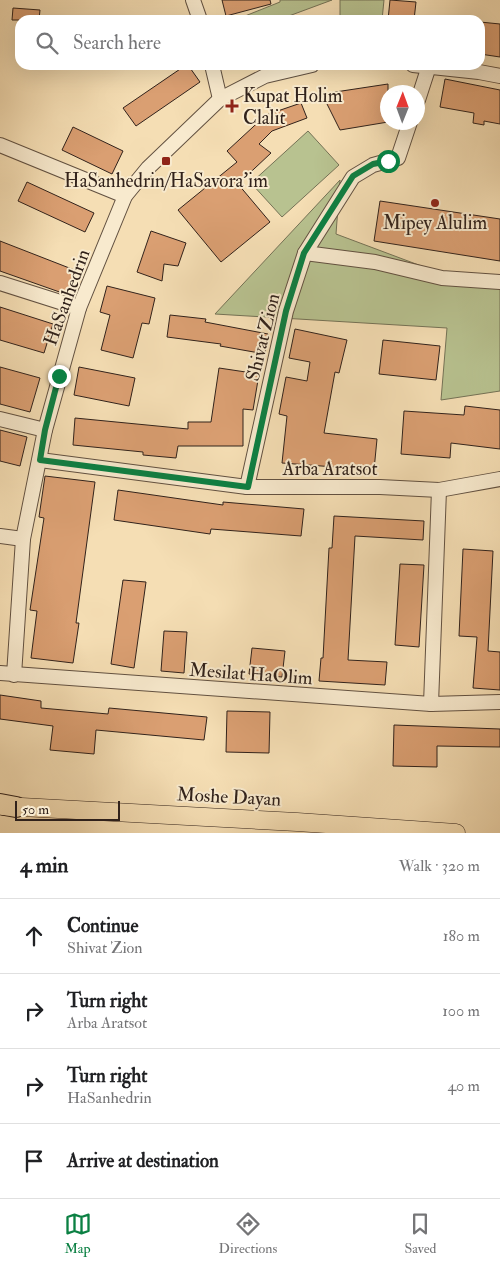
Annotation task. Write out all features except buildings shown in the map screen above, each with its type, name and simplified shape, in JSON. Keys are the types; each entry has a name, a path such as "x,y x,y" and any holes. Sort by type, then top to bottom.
{"main road":[{"name":"Moshe Dayan","path":"5,805 281,829 456,833"}],"street":[{"path":"193,0 198,15"},
{"path":"213,70 220,98"},
{"name":"HaSanhedrin","path":"7,674 23,538 45,430 79,308 125,196 148,168 220,98 265,76 291,70"},
{"path":"423,85 428,70"},
{"path":"457,70 500,76"},
{"name":"Shivat Zion","path":"248,487 286,311 304,253 353,176 373,164 398,158 407,130"},
{"path":"0,145 125,196"},
{"path":"304,253 375,262 442,278 500,282"},
{"path":"0,283 79,308"},
{"path":"0,419 45,430"},
{"name":"Arba Aratsot","path":"40,460 248,487 380,487 439,490 500,479"},
{"path":"431,704 439,490"},
{"path":"0,536 23,538"},
{"name":"Mesilat HaOlim","path":"7,674 431,704 500,702"}],"green space":[{"path":"280,0 332,0 292,15 248,15 280,2"},
{"path":"340,0 384,0 382,15 340,15"},
{"path":"308,131 339,165 282,217 251,183"},
{"path":"340,180 336,234 440,273 500,281 500,391 441,400 447,328 215,314"}],"place":[{"name":"Kupat Holim Clalit","path":"232,106"},
{"name":"HaSanhedrin/HaSavora'im","path":"166,161"},
{"name":"Mipey Alulim","path":"435,203"}],"route":[{"path":"59,376 45,430 40,460 248,487 286,311 304,253 353,176 373,164 388,161"}]}
